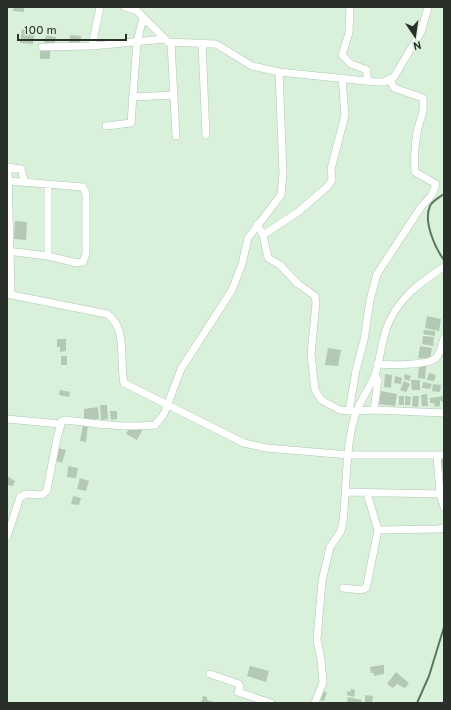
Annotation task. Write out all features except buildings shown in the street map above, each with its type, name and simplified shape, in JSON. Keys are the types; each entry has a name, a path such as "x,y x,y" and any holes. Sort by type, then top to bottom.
{"street":[{"path":"92,46 100,7"},
{"path":"125,7 136,10 168,41 174,95 176,136"},
{"path":"350,7 349,33 342,55 351,64 367,70 367,80"},
{"path":"42,47 92,46 168,41 216,44 252,66 279,72 376,82 390,80 396,73 421,32 428,7"},
{"path":"106,126 131,123 137,42 143,18"},
{"path":"202,43 206,135"},
{"path":"7,537 20,497 26,494 42,495 47,490 60,424 62,421 66,420 104,425 155,425 162,417 181,369 232,290 242,264 248,238 257,224 278,202 282,190 279,72"},
{"path":"263,235 298,212 328,186 332,180 331,169 345,115 341,82 342,78"},
{"path":"315,703 323,682 321,659 317,640 322,581 330,547 341,531 346,492 356,370 364,340 368,306 377,274 421,207 432,195 436,184 415,172 414,155 418,129 424,113 422,98 394,88 390,80"},
{"path":"132,98 174,95"},
{"path":"25,183 21,169 7,167 9,294 101,312 114,318 120,329 124,383 244,443 266,448 349,455 441,455 440,494 444,507"},
{"path":"8,181 48,185 81,186 85,189 86,258 80,263 48,256 8,251"},
{"path":"48,185 48,256"},
{"path":"257,224 263,235 268,258 315,296 316,303 311,354 314,390 325,403 340,410 444,413"},
{"path":"353,411 375,375 386,329 406,296 444,267"},
{"path":"377,364 420,363 433,360 439,354 444,338"},
{"path":"374,410 378,380 375,375"},
{"path":"7,419 60,424"},
{"path":"346,492 440,494"},
{"path":"343,588 361,590 366,588 378,530 367,493"},
{"path":"378,530 444,528"},
{"path":"210,674 239,684 240,687 238,692 271,703"}],"waterway":[{"path":"444,194 431,204 428,212 431,234 437,249 444,260"},
{"path":"417,703 429,676 444,627"}]}
